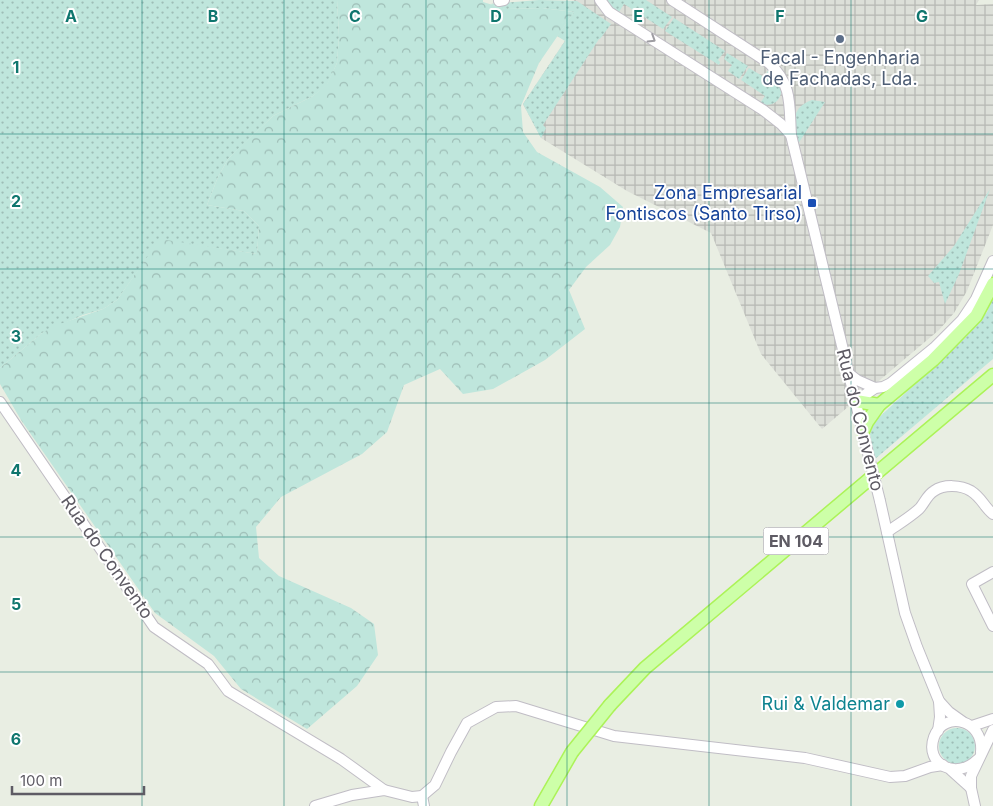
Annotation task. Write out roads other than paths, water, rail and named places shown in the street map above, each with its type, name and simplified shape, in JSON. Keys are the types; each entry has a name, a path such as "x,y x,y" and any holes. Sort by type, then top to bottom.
{"main road":[{"path":"863,431 879,405 933,360 976,316 993,284"},
{"name":"EN 104","path":"541,806 572,752 610,705 645,668 990,377"},
{"path":"856,401 879,405"}],"street":[{"path":"499,1 504,0"},
{"path":"600,0 609,12 763,110 781,124 791,135"},
{"name":"Rua do Convento","path":"672,0 769,64 786,83 791,135 906,613 917,647 939,701 940,717 938,731"},
{"path":"856,401 875,388 891,383 934,348 962,320 976,299 993,261"},
{"path":"848,373 857,380 875,388"},
{"name":"Rua do Convento","path":"0,402 154,626 208,664 228,691 341,759 384,790"},
{"path":"887,532 919,509 932,491 943,487 953,486 969,490 981,498 988,510 993,514"},
{"path":"993,572 972,584 993,626"},
{"name":"Rua do Convento","path":"939,701 949,712 968,724"},
{"path":"315,806 352,795 384,790 423,801 435,785 468,723 496,707 516,706 614,736 805,758 890,777 904,776 930,767 966,769 979,756 980,738 968,724"},
{"path":"970,788 935,755 933,749 934,736 949,722 968,724 993,719"},
{"path":"976,806 970,788 971,776 993,730"},
{"path":"918,771 933,749"}],"place":[{"name":"Facal - Engenharia de Fachadas, Lda.","path":"840,39"},
{"name":"Zona Empresarial Fontiscos (Santo Tirso)","path":"812,203"},
{"name":"Rui & Valdemar","path":"900,704"}]}
